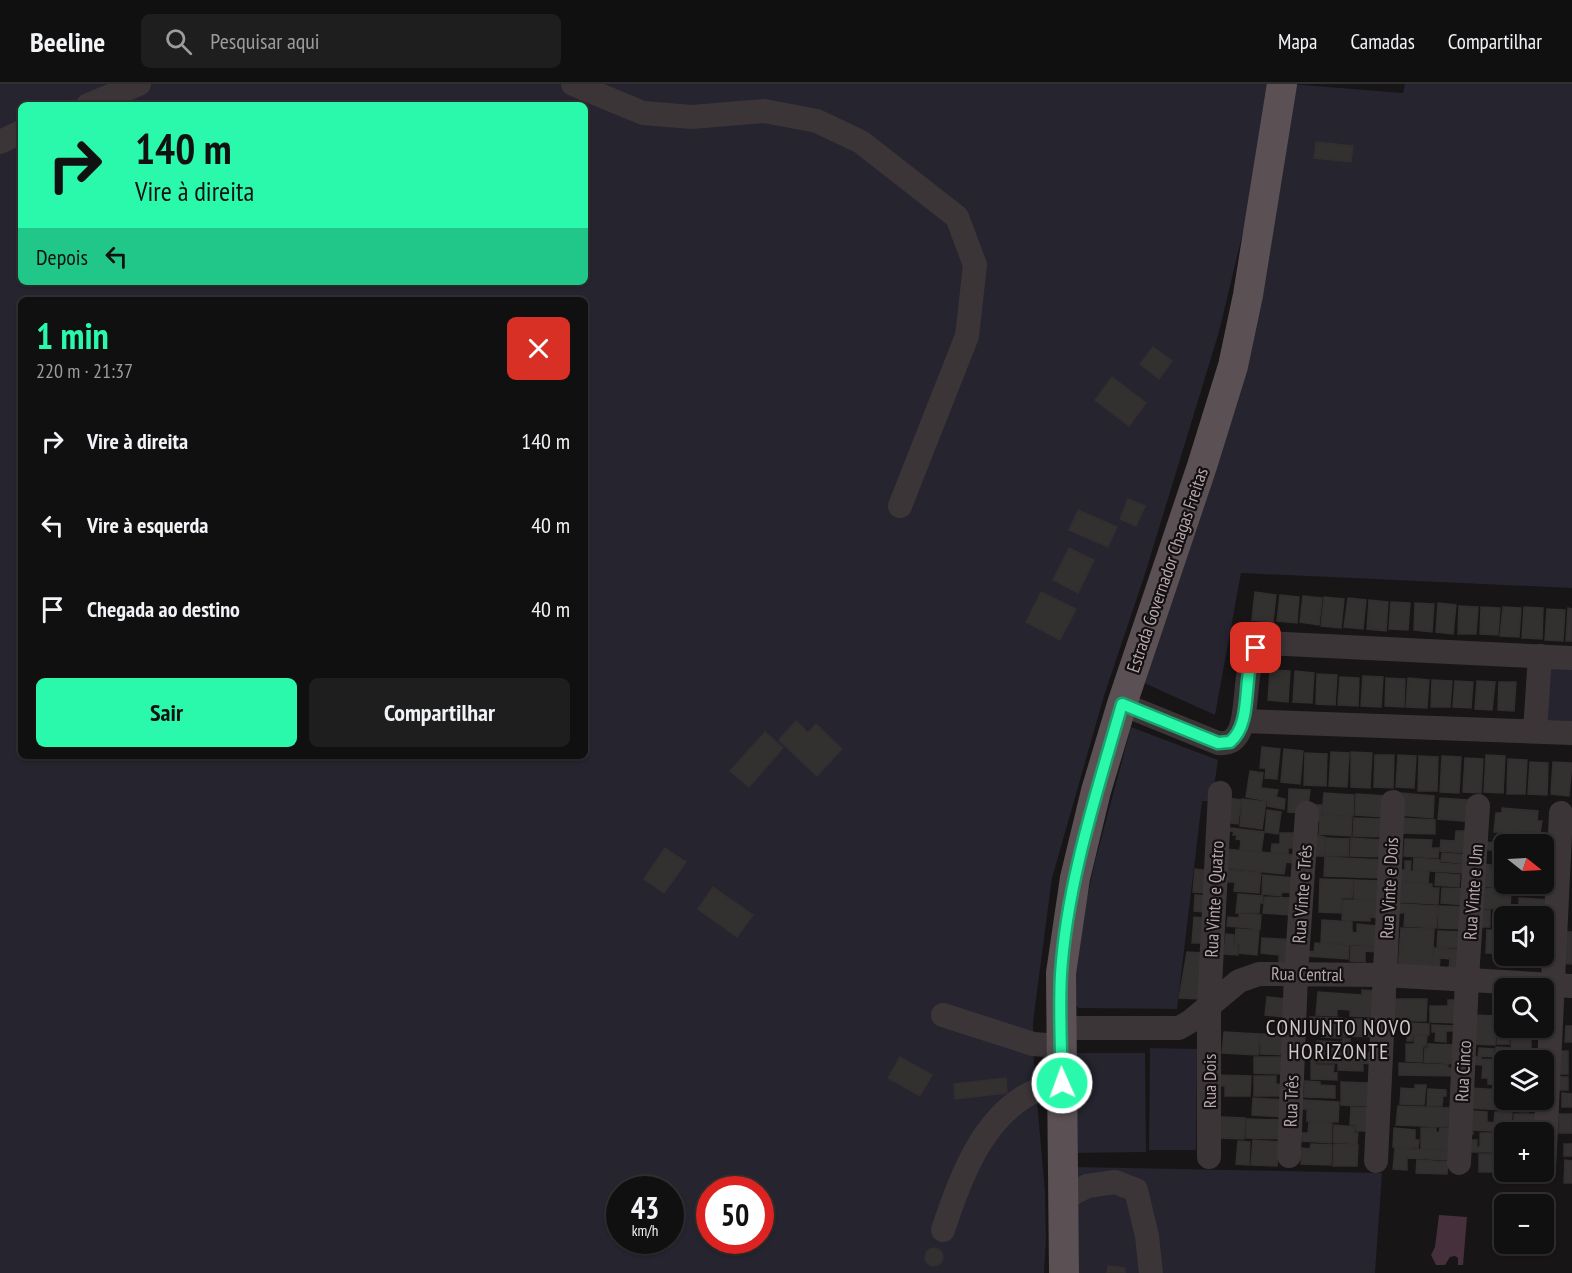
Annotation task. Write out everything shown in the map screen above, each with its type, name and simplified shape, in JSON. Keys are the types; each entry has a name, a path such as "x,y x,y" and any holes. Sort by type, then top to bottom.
{"main road":[{"name":"Estrada Governador Chagas Freitas","path":"1064,1273 1061,973 1075,878 1096,791 1122,704 1202,466 1236,354 1248,295 1282,84"}],"street":[{"path":"95,102 139,84"},
{"path":"573,84 643,112 692,117 764,111 817,121 861,142 957,217 975,266 967,336 900,506"},
{"path":"0,142 18,133"},
{"path":"1122,704 1218,743 1226,743 1233,740 1243,721 1249,665 1256,648 1263,643 1572,658"},
{"path":"1535,731 1540,656"},
{"path":"1243,721 1572,733"},
{"name":"Rua Vinte e Quatro","path":"1209,1005 1220,792"},
{"name":"Rua Vinte e Dois","path":"1376,1161 1393,802"},
{"name":"Rua Vinte e Um","path":"1467,979 1478,806"},
{"name":"Rua Vinte e Três","path":"1296,974 1307,813"},
{"path":"1549,1122 1562,985 1561,813"},
{"name":"Rua Três","path":"1289,1156 1296,974"},
{"name":"Rua Central","path":"944,1015 1033,1044 1061,1037 1173,1029 1185,1025 1239,981 1251,975 1384,975 1562,985"},
{"name":"Rua Cinco","path":"1459,1163 1467,979"},
{"name":"Rua Dois","path":"1209,1005 1209,1157"},
{"path":"943,1230 967,1168 990,1129 1003,1114 1028,1095 1062,1083"},
{"path":"1064,1198 1087,1186 1114,1182 1136,1190 1147,1236 1151,1273"}],"shaded area":[{"path":"0,84 1270,84 1247,215 1219,332 1145,574 1104,696 1052,878 1033,1022 1034,1067 1045,1191 1044,1273 0,1273"},
{"path":"1291,84 1403,93 1405,84 1572,84 1572,588 1241,573 1215,715 1142,682"},
{"path":"1548,668 1572,669 1572,726 1546,725"},
{"path":"1131,727 1218,760 1212,801 1202,801 1177,1009 1079,1008 1075,1005 1071,975 1094,865"},
{"path":"1150,1048 1197,1049 1196,1150 1149,1150"},
{"path":"1073,1053 1145,1053 1146,1152 1074,1153"},
{"path":"1077,1167 1382,1173 1375,1273 1079,1273"},
{"path":"1439,1215 1467,1217 1463,1265 1458,1265 1458,1258 1455,1256 1450,1257 1445,1265 1436,1265 1431,1255 1435,1247"}],"building":[{"path":"1316,142 1353,146 1351,162 1314,158"},
{"path":"1153,347 1172,361 1159,379 1140,364"},
{"path":"1112,377 1146,403 1129,426 1095,400"},
{"path":"1128,499 1145,506 1136,526 1120,519"},
{"path":"1078,510 1117,527 1108,547 1069,530"},
{"path":"1069,548 1094,560 1078,593 1053,580"},
{"path":"1041,592 1076,609 1060,640 1026,622"},
{"path":"1255,592 1276,595 1273,622 1252,620"},
{"path":"1280,595 1299,597 1297,623 1277,621"},
{"path":"1303,596 1322,598 1319,625 1300,622"},
{"path":"1324,597 1344,599 1341,628 1321,626"},
{"path":"1348,598 1366,600 1363,629 1344,627"},
{"path":"1369,600 1388,602 1386,631 1367,629"},
{"path":"1391,602 1410,603 1408,630 1389,629"},
{"path":"1415,603 1434,604 1432,632 1414,630"},
{"path":"1438,603 1456,605 1453,634 1436,632"},
{"path":"1459,606 1478,607 1476,634 1458,634"},
{"path":"1481,607 1500,608 1498,635 1480,634"},
{"path":"1503,607 1521,608 1519,637 1500,636"},
{"path":"1524,607 1543,608 1542,639 1522,638"},
{"path":"1568,608 1572,609 1572,641 1566,641"},
{"path":"1547,609 1565,610 1563,641 1545,640"},
{"path":"1270,670 1290,671 1288,702 1268,700"},
{"path":"1295,671 1314,673 1312,703 1293,702"},
{"path":"1317,674 1337,675 1335,705 1316,704"},
{"path":"1363,676 1383,677 1381,707 1361,706"},
{"path":"1340,677 1359,678 1358,706 1338,705"},
{"path":"1386,678 1405,679 1404,707 1385,706"},
{"path":"1408,678 1429,680 1427,708 1406,707"},
{"path":"1432,680 1452,681 1450,707 1431,707"},
{"path":"1455,681 1473,682 1471,708 1453,707"},
{"path":"1477,681 1495,682 1492,710 1475,709"},
{"path":"1499,682 1516,682 1514,711 1498,710"},
{"path":"796,721 808,733 816,724 842,749 817,776 779,740"},
{"path":"765,732 783,748 749,787 730,771"},
{"path":"1262,747 1280,749 1277,779 1265,778 1266,768 1260,768"},
{"path":"1284,749 1303,751 1300,784 1281,782"},
{"path":"1331,752 1349,753 1347,787 1329,786"},
{"path":"1351,752 1372,753 1370,788 1351,787"},
{"path":"1305,753 1327,754 1326,786 1304,785"},
{"path":"1375,755 1394,755 1393,788 1374,787"},
{"path":"1398,755 1416,756 1414,788 1396,787"},
{"path":"1486,755 1505,756 1503,793 1484,792"},
{"path":"1419,756 1438,757 1437,791 1418,791"},
{"path":"1442,756 1461,757 1459,793 1440,792"},
{"path":"1465,758 1483,759 1481,793 1463,792"},
{"path":"1508,759 1527,760 1525,794 1507,794"},
{"path":"1530,762 1548,763 1547,795 1528,794"},
{"path":"1553,762 1572,763 1569,796 1551,794"},
{"path":"1250,771 1263,773 1261,788 1278,790 1276,797 1285,799 1284,809 1267,806 1268,801 1246,797"},
{"path":"1289,789 1310,790 1307,813 1288,812"},
{"path":"1324,793 1354,795 1353,816 1322,814"},
{"path":"1401,793 1434,796 1433,818 1399,815"},
{"path":"1356,794 1386,796 1385,817 1355,815"},
{"path":"1227,798 1241,800 1238,824 1225,822"},
{"path":"1440,798 1468,800 1474,822 1438,819"},
{"path":"1242,799 1266,802 1262,829 1240,826"},
{"path":"1313,805 1322,805 1322,815 1352,817 1351,836 1319,834 1320,821 1313,821"},
{"path":"1502,808 1538,811 1537,821 1542,821 1540,833 1518,831 1518,834 1503,834 1503,832 1494,832 1496,813 1502,813"},
{"path":"1267,810 1281,812 1278,834 1265,832"},
{"path":"1354,818 1383,819 1382,837 1353,836"},
{"path":"1399,818 1435,820 1435,834 1398,833"},
{"path":"1231,828 1264,832 1261,852 1240,849 1241,840 1236,839 1237,835 1233,835"},
{"path":"1456,831 1470,831 1468,853 1440,851 1441,840 1455,841"},
{"path":"1280,833 1298,833 1297,848 1288,848 1288,854 1271,853 1272,844 1280,844"},
{"path":"1312,834 1325,837 1324,856 1311,856"},
{"path":"1326,838 1349,839 1348,856 1325,856"},
{"path":"1351,838 1382,840 1381,857 1350,856"},
{"path":"1405,839 1432,840 1431,848 1439,848 1438,858 1404,856"},
{"path":"1482,842 1494,843 1494,850 1481,849"},
{"path":"665,848 686,862 664,893 644,879"},
{"path":"1224,849 1294,855 1293,863 1286,862 1284,874 1222,868"},
{"path":"1442,853 1468,855 1468,864 1441,861"},
{"path":"1325,857 1381,860 1380,878 1324,876"},
{"path":"1414,858 1465,865 1465,873 1413,870"},
{"path":"1405,861 1411,861 1410,871 1429,872 1428,883 1396,881 1397,869 1405,870"},
{"path":"1482,864 1491,865 1491,870 1494,870 1494,887 1480,886"},
{"path":"1195,869 1210,871 1208,893 1193,892"},
{"path":"1228,870 1261,873 1259,893 1234,891 1235,882 1227,882"},
{"path":"1436,873 1460,875 1459,887 1435,885"},
{"path":"1263,875 1296,878 1295,893 1282,892 1281,896 1262,894"},
{"path":"1320,879 1353,880 1352,898 1342,898 1341,913 1319,912"},
{"path":"1354,880 1381,881 1377,900 1354,899"},
{"path":"1401,882 1432,884 1432,888 1439,888 1438,904 1399,902"},
{"path":"713,887 753,915 737,937 698,909"},
{"path":"1442,888 1467,889 1466,905 1441,903"},
{"path":"1482,888 1494,889 1494,894 1511,894 1510,906 1481,908"},
{"path":"1238,894 1263,896 1259,913 1236,913"},
{"path":"1195,895 1208,896 1205,943 1192,943 1194,917 1204,918 1204,912 1194,911"},
{"path":"1265,897 1290,898 1289,915 1263,913"},
{"path":"1519,898 1551,900 1551,906 1519,906"},
{"path":"1343,900 1378,901 1377,918 1370,917 1370,921 1342,920"},
{"path":"1400,904 1438,906 1436,928 1404,926 1405,913 1399,913"},
{"path":"1439,906 1466,907 1465,929 1438,928"},
{"path":"1481,910 1490,910 1490,927 1481,927"},
{"path":"1239,914 1261,915 1260,929 1227,926 1228,917 1239,918"},
{"path":"1322,920 1352,922 1352,932 1357,933 1357,924 1377,926 1376,946 1321,943"},
{"path":"1401,928 1434,929 1432,971 1398,969"},
{"path":"1236,929 1259,930 1257,955 1239,953 1240,944 1235,944"},
{"path":"1487,930 1494,930 1494,953 1486,953"},
{"path":"1438,931 1463,932 1459,948 1437,947"},
{"path":"1561,931 1572,932 1572,964 1558,963"},
{"path":"1226,934 1234,935 1234,945 1238,945 1238,955 1224,954"},
{"path":"1262,938 1296,940 1294,963 1279,962 1279,955 1261,953"},
{"path":"1315,943 1349,946 1348,959 1307,956 1308,951 1314,952"},
{"path":"1351,946 1377,947 1376,952 1365,951 1365,962 1350,961"},
{"path":"1434,948 1462,950 1461,969 1449,969 1450,959 1440,958 1439,971 1433,971"},
{"path":"1187,952 1205,953 1201,999 1179,998"},
{"path":"1362,990 1377,991 1375,1017 1350,1016 1350,1010 1337,1009 1337,1016 1316,1015 1318,992 1362,995"},
{"path":"1267,997 1287,999 1285,1017 1265,1015"},
{"path":"1392,999 1427,999 1426,1021 1404,1021 1404,1027 1391,1026"},
{"path":"1448,1000 1458,1000 1457,1023 1430,1022 1430,1006 1448,1006"},
{"path":"1473,1015 1494,1016 1495,1045 1471,1044"},
{"path":"1310,1017 1342,1018 1341,1038 1322,1037 1322,1032 1310,1031"},
{"path":"1344,1019 1374,1019 1374,1037 1343,1036"},
{"path":"1408,1023 1429,1024 1429,1035 1413,1034 1412,1041 1407,1041"},
{"path":"1432,1025 1456,1026 1456,1031 1446,1031 1446,1042 1435,1041 1436,1032 1432,1032"},
{"path":"1566,1026 1572,1026 1572,1042 1565,1042"},
{"path":"1224,1032 1260,1034 1258,1055 1222,1053"},
{"path":"1261,1034 1288,1036 1287,1055 1260,1054"},
{"path":"1414,1035 1427,1036 1426,1046 1423,1046 1422,1062 1406,1061 1406,1044 1414,1044"},
{"path":"1343,1038 1350,1039 1350,1051 1317,1051 1317,1041 1342,1042"},
{"path":"1497,1038 1509,1038 1509,1044 1497,1044"},
{"path":"1512,1038 1531,1038 1531,1049 1511,1049"},
{"path":"1428,1044 1457,1045 1457,1064 1424,1062 1425,1048 1428,1048"},
{"path":"1496,1047 1510,1048 1510,1050 1496,1050"},
{"path":"1479,1048 1494,1049 1493,1057 1481,1056 1481,1059 1494,1060 1494,1084 1488,1084 1488,1078 1482,1078 1483,1065 1470,1064 1470,1056 1478,1057"},
{"path":"1560,1051 1568,1051 1568,1074 1560,1074"},
{"path":"1318,1052 1370,1053 1369,1064 1363,1063 1363,1071 1338,1070 1338,1063 1318,1063"},
{"path":"900,1057 932,1075 920,1096 888,1078"},
{"path":"1254,1057 1283,1057 1282,1074 1254,1073"},
{"path":"1311,1057 1316,1057 1316,1065 1334,1065 1333,1073 1337,1073 1337,1080 1311,1079"},
{"path":"1399,1063 1448,1065 1448,1068 1457,1068 1456,1076 1399,1075"},
{"path":"1216,1075 1251,1076 1250,1096 1225,1096 1225,1086 1216,1086"},
{"path":"1254,1076 1276,1076 1276,1084 1284,1085 1283,1096 1254,1096"},
{"path":"1555,1077 1568,1077 1568,1090 1555,1090"},
{"path":"1006,1078 1007,1093 955,1099 954,1084"},
{"path":"1305,1081 1335,1086 1335,1098 1304,1097"},
{"path":"1341,1082 1370,1083 1369,1106 1341,1105"},
{"path":"1415,1085 1426,1085 1424,1105 1400,1104 1401,1088 1415,1089"},
{"path":"1469,1088 1494,1089 1494,1109 1468,1108"},
{"path":"1428,1089 1446,1090 1442,1106 1427,1106"},
{"path":"1562,1093 1572,1094 1572,1107 1562,1107"},
{"path":"1253,1098 1286,1100 1285,1117 1252,1115"},
{"path":"1303,1100 1339,1102 1338,1122 1307,1121 1307,1109 1303,1109"},
{"path":"1398,1106 1449,1108 1448,1127 1396,1125"},
{"path":"1351,1107 1370,1108 1368,1131 1356,1131 1356,1125 1350,1125"},
{"path":"1528,1110 1528,1112 1507,1111"},
{"path":"1473,1111 1487,1112 1487,1122 1494,1123 1494,1131 1472,1130"},
{"path":"1495,1112 1512,1112 1511,1122 1494,1122"},
{"path":"1514,1114 1541,1114 1541,1122 1514,1122"},
{"path":"1559,1114 1572,1114 1572,1133 1559,1133"},
{"path":"1221,1117 1245,1118 1244,1139 1220,1138"},
{"path":"1246,1119 1285,1120 1285,1139 1246,1138"},
{"path":"1309,1122 1332,1123 1331,1143 1302,1141 1302,1133 1308,1133"},
{"path":"1334,1125 1355,1127 1354,1133 1358,1133 1357,1144 1333,1142"},
{"path":"1394,1128 1415,1130 1415,1140 1419,1140 1418,1148 1393,1147"},
{"path":"1421,1128 1436,1128 1436,1132 1439,1133 1440,1128 1455,1129 1454,1150 1421,1149"},
{"path":"1466,1132 1473,1132 1469,1140 1477,1140 1477,1147 1480,1147 1480,1133 1493,1133 1494,1152 1465,1152"},
{"path":"1253,1140 1279,1142 1277,1166 1251,1165"},
{"path":"1238,1141 1250,1142 1249,1165 1236,1164"},
{"path":"1311,1144 1332,1145 1331,1165 1301,1164 1302,1148 1310,1149"},
{"path":"1334,1144 1358,1145 1357,1166 1333,1166"},
{"path":"1564,1144 1572,1144 1572,1156 1564,1156"},
{"path":"1395,1148 1449,1151 1448,1160 1407,1158 1407,1170 1393,1169"},
{"path":"1479,1154 1494,1154 1494,1172 1479,1172"},
{"path":"1417,1160 1448,1162 1447,1174 1416,1173"},
{"path":"1565,1160 1572,1161 1572,1183 1564,1183"},
{"path":"934,1248 940,1251 943,1257 940,1263 934,1266 928,1263 925,1257 928,1251"},
{"path":"1108,1266 1125,1268 1125,1273 1107,1273"}],"district":[{"name":"CONJUNTO NOVO HORIZONTE","path":"1339,1039"}],"route":[{"path":"1062,1083 1060,1007 1065,939 1075,878 1096,791 1122,704 1218,743 1230,742 1236,737 1243,721 1249,665 1256,648"}]}
